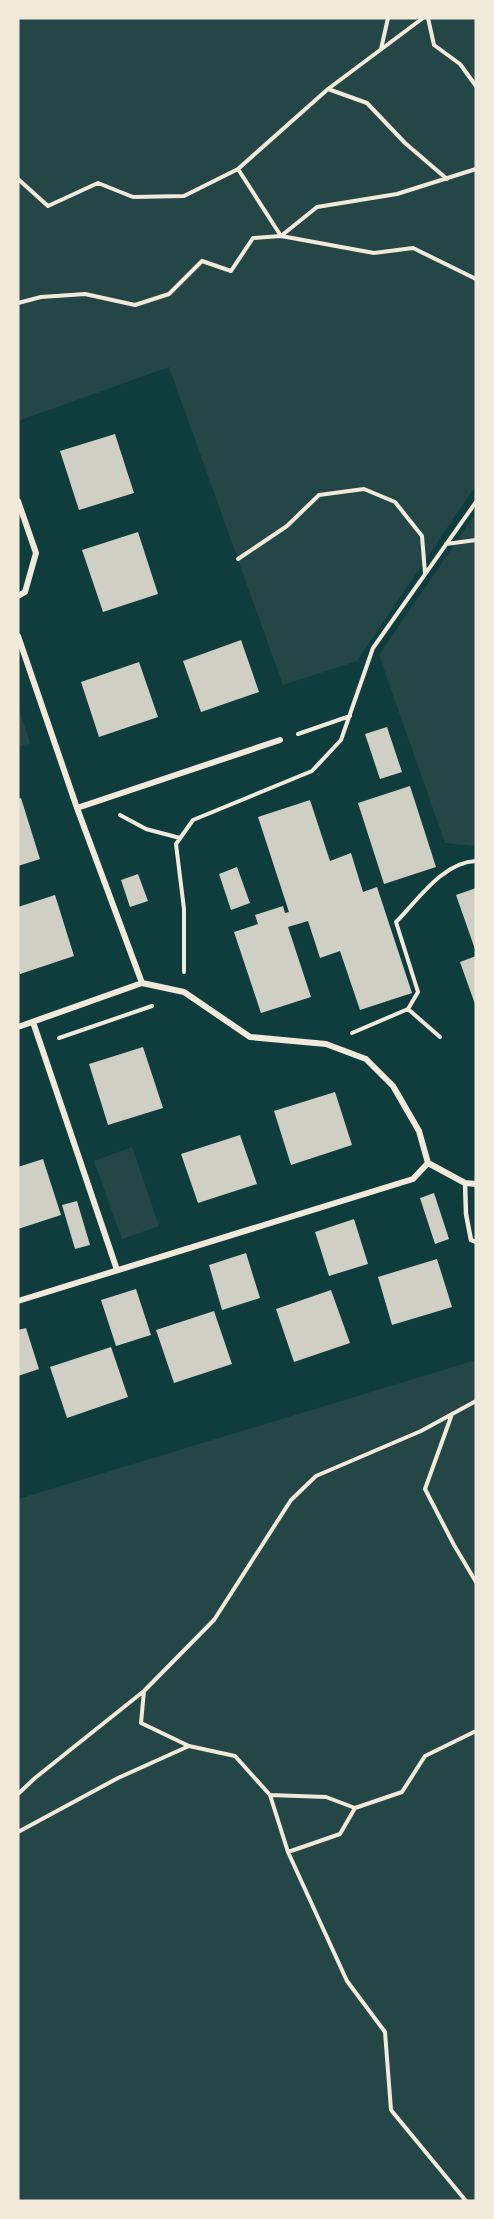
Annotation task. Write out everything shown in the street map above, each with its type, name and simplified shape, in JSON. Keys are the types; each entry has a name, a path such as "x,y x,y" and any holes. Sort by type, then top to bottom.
{"street":[{"path":"18,501 36,553 25,592 18,596"},
{"path":"18,636 77,808 142,983"},
{"path":"77,808 280,740"},
{"path":"18,1027 142,983 184,992 250,1037 326,1044 366,1059 393,1086 419,1131 428,1163 465,1183 476,1184"},
{"path":"33,1022 117,1270"},
{"path":"18,1301 413,1179 428,1163"}],"lane":[{"path":"465,1183 467,1227 471,1240 476,1242"}],"path":[{"path":"381,49 388,18"},
{"path":"18,179 48,206 98,183 133,197 184,196 238,169 328,89 423,18"},
{"path":"428,18 434,45 460,64 476,86"},
{"path":"328,89 367,103 405,142 447,179"},
{"path":"238,169 281,236"},
{"path":"281,236 317,207 397,194 476,169"},
{"path":"18,303 41,297 86,294 135,305 169,294 202,261 231,271 253,238 281,236 374,253 412,248 476,279"},
{"path":"238,559 287,526 319,495 364,489 395,502 422,536 425,574"},
{"path":"40,1044 160,1004 184,992 184,909 176,844 193,820 312,771 341,740 374,648 476,502"},
{"path":"445,544 476,540"},
{"path":"280,740 350,716"},
{"path":"102,800 113,811 146,829 180,838"},
{"path":"326,1044 408,1009 418,992 396,922 442,875 466,862 476,861"},
{"path":"408,1009 440,1037"},
{"path":"18,1794 144,1691 214,1620 291,1500 315,1476 420,1431 476,1401"},
{"path":"452,1414 425,1489 476,1582"},
{"path":"144,1691 141,1723 189,1746 235,1756 270,1796 288,1852 347,1981 385,2032 391,2110 466,2201"},
{"path":"270,1796 326,1797 355,1808 402,1792 424,1756 476,1731"},
{"path":"18,1832 118,1778 189,1746"},
{"path":"288,1852 340,1834 355,1808"}],"shaded area":[{"path":"18,18 476,18 476,485 357,661 283,685 169,367 18,421"},
{"path":"476,513 476,846 445,843 379,655"},
{"path":"18,705 30,743 18,747"},
{"path":"132,1147 159,1226 122,1239 94,1161"},
{"path":"476,1360 476,2201 18,2201 18,1499"}],"building":[{"path":"115,434 134,493 79,510 60,451"},
{"path":"138,532 158,594 103,612 82,550"},
{"path":"241,640 259,692 201,712 183,661"},
{"path":"139,662 158,717 99,737 81,682"},
{"path":"387,727 402,772 380,779 365,734"},
{"path":"410,786 436,867 384,884 358,803"},
{"path":"21,798 40,859 18,866 18,799"},
{"path":"310,800 330,861 351,853 363,892 377,887 412,993 360,1010 340,951 320,958 308,921 288,927 311,997 261,1013 234,932 258,924 255,915 283,906 285,913 289,912 258,817"},
{"path":"237,867 250,903 231,910 219,874"},
{"path":"138,874 148,901 130,907 121,880"},
{"path":"476,888 476,952 456,895"},
{"path":"55,895 74,956 20,974 18,968 18,907"},
{"path":"476,956 476,1007 460,962"},
{"path":"143,1047 163,1108 108,1125 89,1064"},
{"path":"335,1092 352,1145 291,1165 274,1111"},
{"path":"240,1135 257,1184 198,1203 181,1154"},
{"path":"43,1159 61,1215 18,1229 18,1167"},
{"path":"434,1193 449,1239 435,1244 420,1198"},
{"path":"77,1201 90,1245 75,1249 62,1205"},
{"path":"354,1219 368,1264 329,1276 315,1232"},
{"path":"246,1253 260,1298 222,1310 209,1265"},
{"path":"437,1259 452,1307 392,1325 378,1277"},
{"path":"136,1289 151,1335 116,1346 101,1300"},
{"path":"331,1290 350,1343 294,1362 276,1309"},
{"path":"214,1311 232,1364 174,1383 156,1330"},
{"path":"26,1328 39,1369 18,1376 18,1330"},
{"path":"111,1347 128,1397 67,1418 50,1367"}]}
